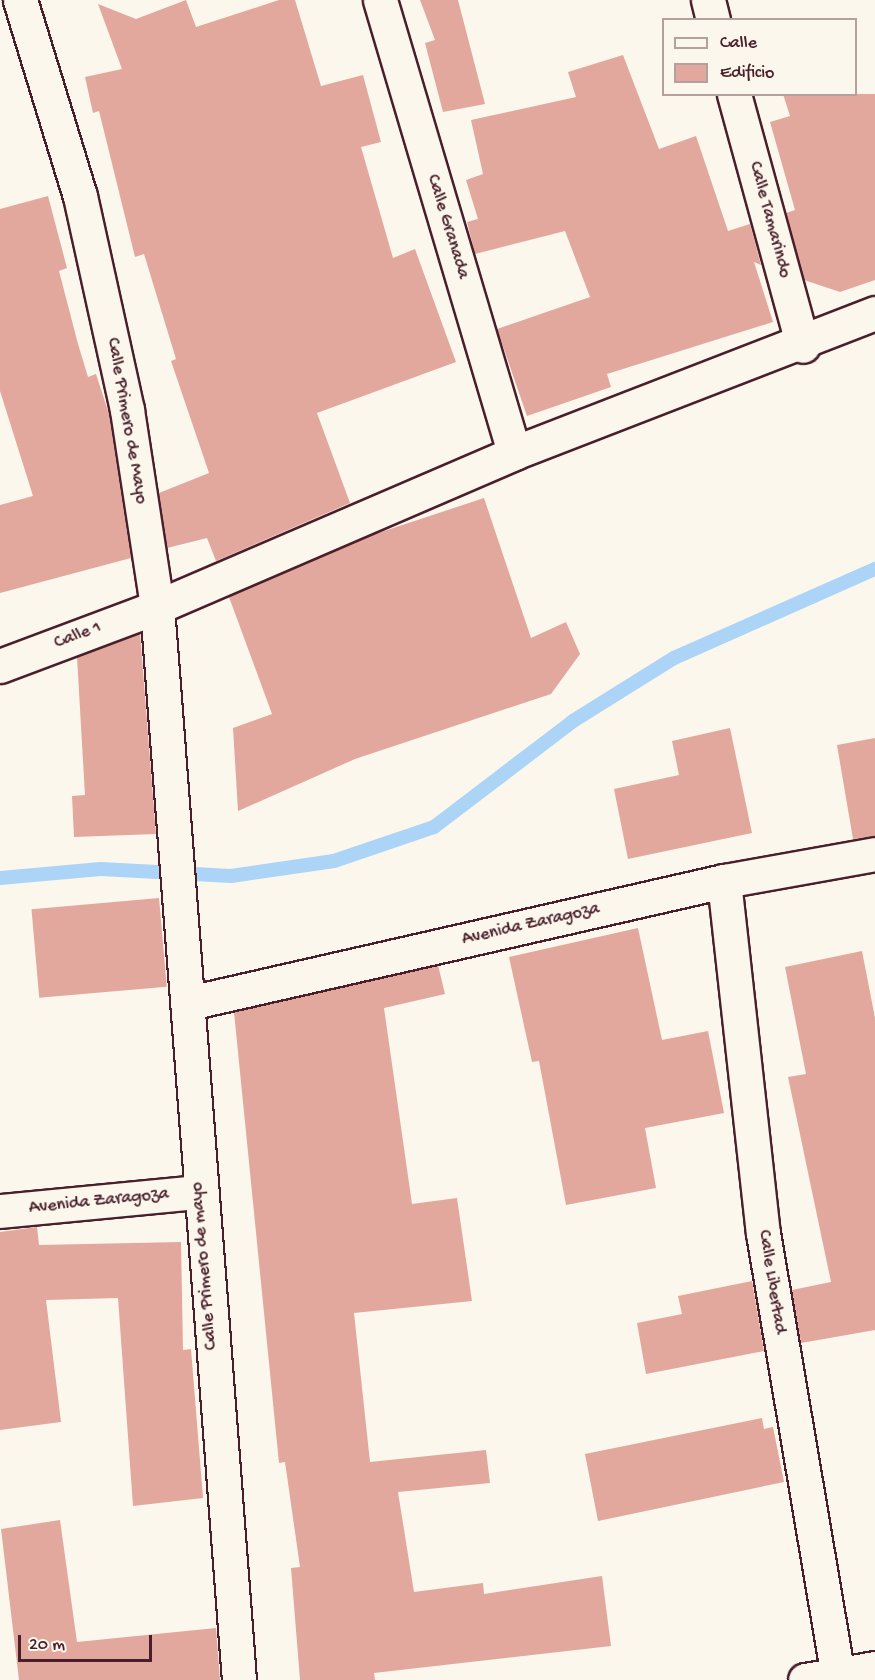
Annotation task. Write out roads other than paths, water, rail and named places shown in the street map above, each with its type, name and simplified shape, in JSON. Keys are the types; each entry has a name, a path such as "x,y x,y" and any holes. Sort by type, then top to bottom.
{"street":[{"name":"Calle Primero de Mayo","path":"20,0 80,196 127,410 157,607 178,852"},
{"name":"Calle Granada","path":"380,0 514,453"},
{"path":"708,0 712,18"},
{"name":"Calle Tamarindo","path":"735,96 803,345"},
{"name":"Calle 1","path":"0,666 157,607 514,453 803,345 875,314"},
{"name":"Calle Primero de mayo","path":"178,852 189,1003 198,1192 239,1680"},
{"name":"Avenida Zaragoza","path":"189,1003 724,881 875,854"},
{"name":"Calle Libertad","path":"724,881 763,1233 839,1678"},
{"name":"Avenida Zaragoza","path":"0,1212 198,1192"},
{"path":"805,1680 839,1678 875,1668"}],"waterway":[{"path":"0,878 101,869 231,876 334,861 434,827 573,721 674,658 875,569"}]}
